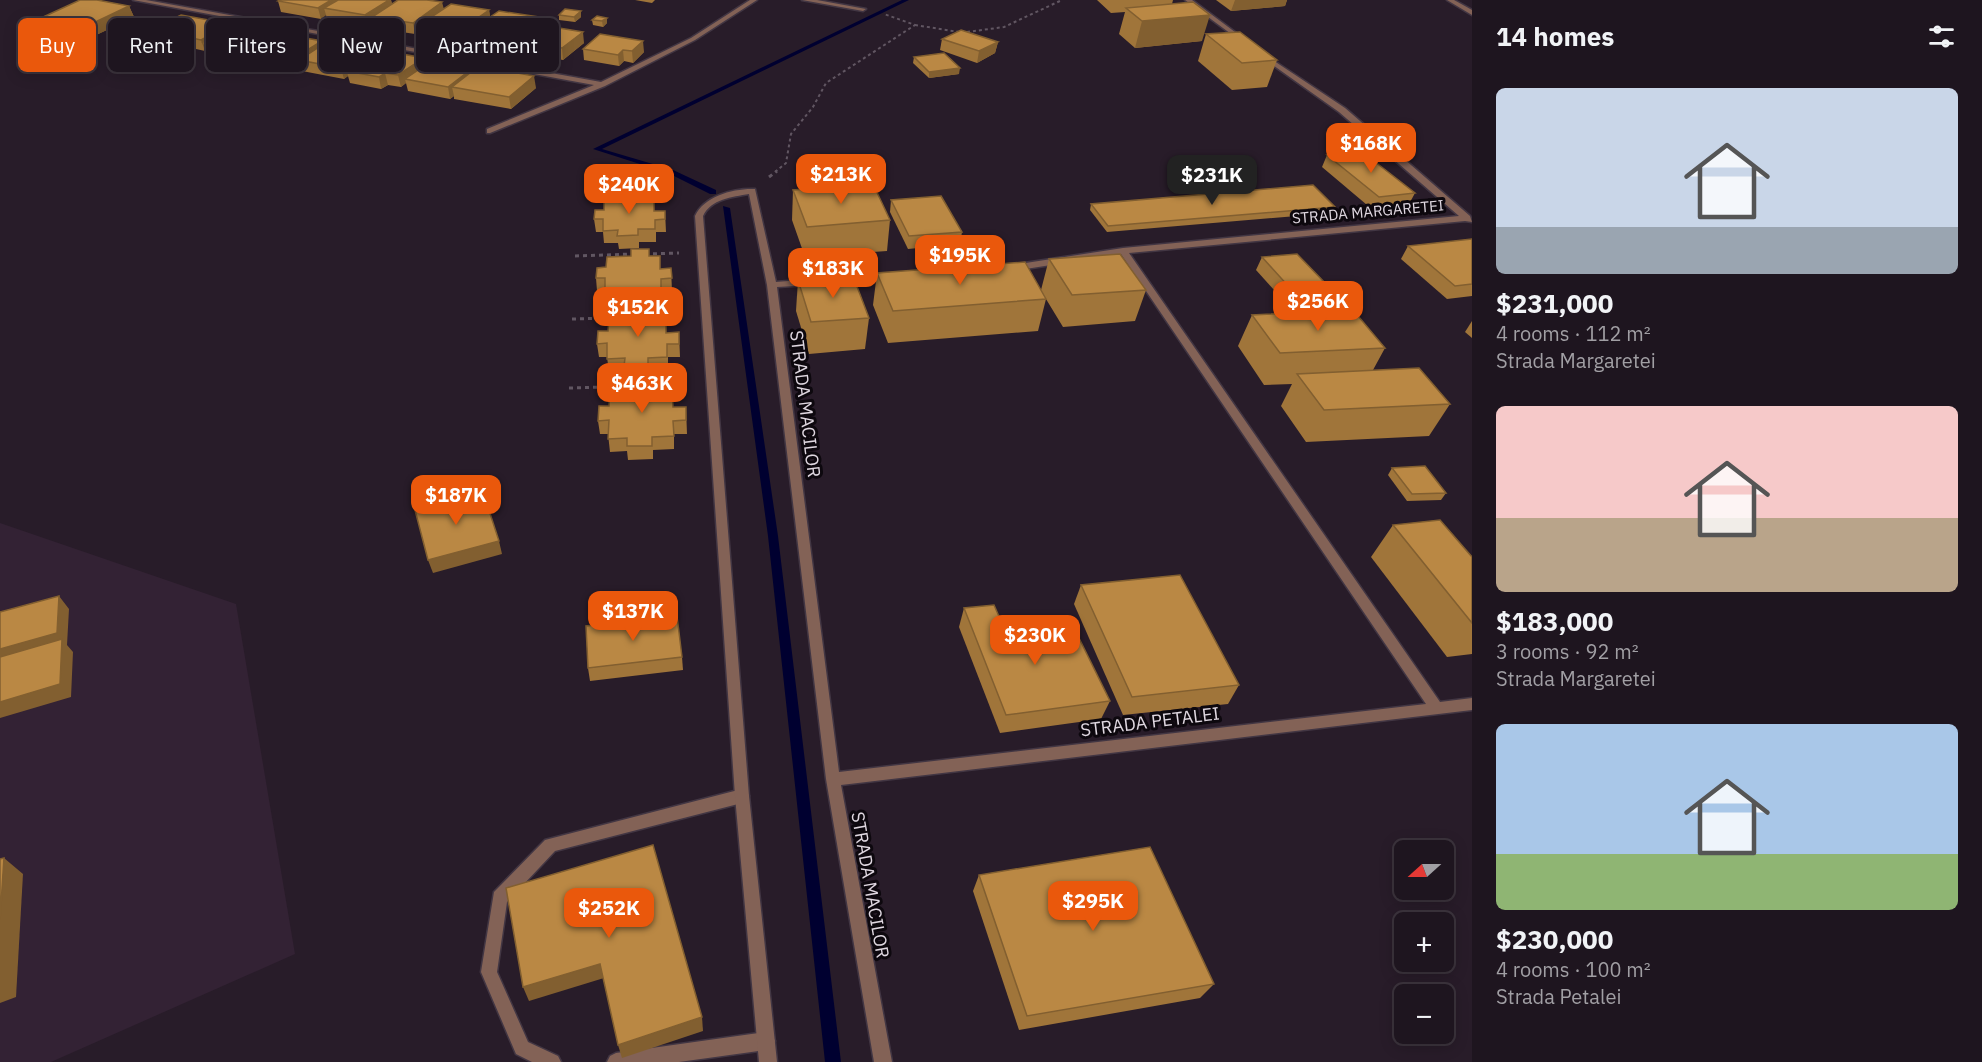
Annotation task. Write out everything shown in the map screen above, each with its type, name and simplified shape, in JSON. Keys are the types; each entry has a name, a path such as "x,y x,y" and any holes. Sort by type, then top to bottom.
{"street":[{"path":"136,0 602,84"},
{"path":"169,6 182,0"},
{"path":"490,131 602,84 693,39 754,0"},
{"path":"805,0 863,9"},
{"path":"1188,0 1249,44"},
{"path":"1450,0 1472,13"},
{"path":"1257,51 1342,110 1469,220"},
{"path":"752,191 708,202 700,210 701,252 742,796 768,1062"},
{"name":"STRADA MACILOR","path":"752,191 772,285 833,779 883,1062"},
{"name":"STRADA MARGARETEI","path":"999,269 1023,268 1123,250 1469,220"},
{"path":"1123,250 1437,708"},
{"path":"832,281 903,276"},
{"path":"772,285 820,282"},
{"name":"STRADA PETALEI","path":"833,779 1472,704"},
{"path":"552,1062 522,1048 489,972 500,898 550,846 742,796"},
{"path":"616,1062 766,1041"}],"path":[{"path":"863,9 899,18 915,25 954,32 981,33 1010,25 1062,0"},
{"path":"752,191 786,163 791,134 813,107 826,83 915,25"},
{"path":"575,256 701,252"},
{"path":"572,319 706,315"},
{"path":"569,388 712,384"}],"shaded area":[{"path":"0,523 236,604 295,954 51,1062 0,1062"}],"building":[{"path":"80,0 97,0 129,6 96,22 96,18 41,18"},
{"path":"331,0 318,8 278,1"},
{"path":"338,0 389,0 365,15 324,8"},
{"path":"398,0 442,2 420,18 416,18 413,23 404,22 404,18 372,17"},
{"path":"1193,2 1210,15 1142,21 1126,8"},
{"path":"451,4 489,10 478,18 430,18"},
{"path":"565,9 581,11 574,17 559,15"},
{"path":"499,11 539,17 538,18 489,18"},
{"path":"181,15 206,20 206,37 201,40 194,38 194,18 175,18"},
{"path":"597,16 607,18 602,21 592,20"},
{"path":"559,28 583,32 562,48 559,48"},
{"path":"961,30 998,42 979,51 942,39"},
{"path":"1240,32 1277,60 1242,63 1206,34"},
{"path":"600,34 643,41 632,51 623,50 618,55 583,49"},
{"path":"307,38 319,40 319,43 307,50"},
{"path":"319,47 319,64 307,62 307,55"},
{"path":"944,53 960,68 929,72 914,57"},
{"path":"404,54 416,57 416,63 404,71"},
{"path":"352,72 403,72 398,75 385,73 379,77"},
{"path":"416,72 468,72 448,87 405,79"},
{"path":"471,72 512,72 534,76 509,97 452,87"},
{"path":"1361,151 1415,193 1379,197 1327,155"},
{"path":"873,184 890,220 807,227 793,190"},
{"path":"1313,185 1335,207 1108,226 1091,204"},
{"path":"627,194 644,194 644,200 654,200 654,211 665,211 665,219 655,220 655,229 638,229 638,235 617,236 618,230 603,231 603,219 594,219 595,210 604,210 604,201 627,200"},
{"path":"941,196 962,232 909,236 891,200"},
{"path":"1472,239 1472,284 1455,286 1408,246"},
{"path":"631,249 649,249 649,256 660,256 660,269 671,268 672,278 661,279 661,289 643,290 642,297 621,297 621,291 605,291 605,278 596,278 597,268 606,267 607,257 631,256"},
{"path":"1120,254 1146,290 1072,295 1049,259"},
{"path":"1297,254 1326,284 1290,288 1262,257"},
{"path":"1025,262 1046,299 893,311 877,273"},
{"path":"853,276 869,318 811,322 798,280"},
{"path":"635,310 654,310 654,318 666,317 666,333 679,332 679,344 667,344 667,357 648,358 648,365 624,366 625,358 607,359 607,343 597,344 598,331 608,331 609,319 635,319"},
{"path":"1353,310 1385,348 1280,353 1252,315"},
{"path":"1419,368 1450,404 1324,410 1297,374"},
{"path":"659,380 659,390 672,390 673,407 686,407 686,420 673,421 674,436 652,437 652,446 627,446 627,438 608,439 609,420 598,421 599,406 609,406 610,392 639,391 639,381"},
{"path":"1425,466 1446,493 1412,494 1392,468"},
{"path":"483,492 499,541 428,560 415,510"},
{"path":"1440,520 1472,557 1472,623 1393,525"},
{"path":"1180,575 1239,685 1132,697 1081,585"},
{"path":"59,596 57,633 0,649 0,612"},
{"path":"994,605 1008,637 1074,628 1110,701 1006,715 964,608"},
{"path":"677,616 682,657 588,668 586,626"},
{"path":"62,639 60,684 0,702 0,657"},
{"path":"653,845 702,1017 618,1045 600,964 523,987 506,888"},
{"path":"1150,847 1214,984 1027,1016 979,875"},
{"path":"4,858 0,920 0,859"}],"waterway":[{"path":"713,192 671,172 596,149 906,0"},
{"path":"726,208 773,536 833,1062"}]}
